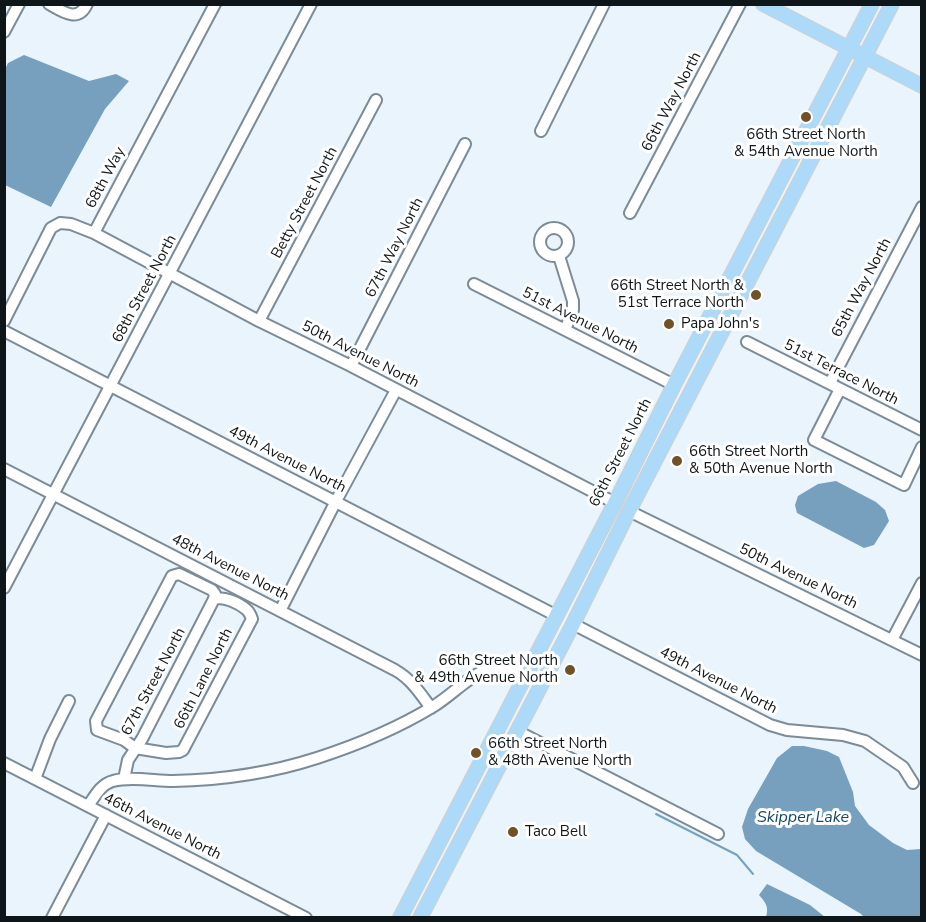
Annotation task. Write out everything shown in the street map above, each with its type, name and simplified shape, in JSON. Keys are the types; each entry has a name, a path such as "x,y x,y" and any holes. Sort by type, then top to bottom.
{"main road":[{"path":"763,4 921,86"},
{"name":"66th Street North","path":"400,918 872,4"},
{"path":"420,918 892,4"},
{"path":"778,225 772,219 785,191 782,176"},
{"path":"748,284 745,270 759,240 754,231"},
{"path":"697,381 697,364 733,293 733,286 728,281"},
{"path":"629,511 628,494 654,444 657,418"},
{"path":"597,576 596,557 615,520 617,507 615,502"},
{"path":"517,730 514,716 536,670 535,656"}],"street":[{"path":"4,32 19,4"},
{"path":"50,4 66,14 76,15 85,9 87,4"},
{"name":"68th Way","path":"4,321 51,228 60,223 72,224 93,233 215,4"},
{"name":"68th Street North","path":"4,588 311,4"},
{"path":"542,131 604,4"},
{"name":"66th Way North","path":"630,213 740,4"},
{"name":"Betty Street North","path":"259,321 376,100"},
{"name":"67th Way North","path":"351,366 465,144"},
{"name":"65th Way North","path":"921,207 835,386 814,440 904,485 921,447"},
{"name":"50th Avenue North","path":"93,233 259,321 615,502"},
{"path":"559,256 573,301 573,310 565,330"},
{"name":"51st Avenue North","path":"474,284 674,385"},
{"name":"49th Avenue North","path":"4,332 555,615"},
{"name":"51st Terrace North","path":"747,342 921,430"},
{"path":"280,611 396,390"},
{"name":"48th Avenue North","path":"4,469 401,673 417,687 431,708"},
{"name":"50th Avenue North","path":"629,511 921,655"},
{"path":"135,748 97,730 96,722 172,576 179,574 212,590 215,594 214,599"},
{"path":"892,640 921,583"},
{"name":"66th Lane North","path":"135,748 175,753 186,746 252,619 247,609 220,597 214,599"},
{"name":"67th Street North","path":"124,779 128,760 142,739 214,599"},
{"name":"49th Avenue North","path":"573,624 770,725 787,730 843,735 865,741 903,767 913,783"},
{"path":"88,806 104,785 114,781 222,778 275,769 316,758 360,742 431,708 481,672 493,667 516,670 525,675"},
{"path":"35,779 50,739 69,700"},
{"path":"517,730 718,834"},
{"name":"46th Avenue North","path":"4,763 306,918"},
{"path":"52,918 106,815"}],"water":[{"path":"24,55 89,81 116,74 129,81 105,109 51,207 5,185 5,69 8,63"},
{"path":"836,481 876,502 885,510 889,521 874,545 864,548 797,513 795,505 798,496 818,484"},
{"name":"Skipper Lake","path":"792,746 827,751 839,757 853,792 855,806 869,825 893,843 907,850 921,849 921,917 864,917 756,851 745,839 742,827 748,809 777,758"},
{"path":"767,884 810,905 825,917 766,917 766,905 759,895"}],"waterway":[{"path":"656,814 737,855 753,874"}],"place":[{"name":"66th Street North & 54th Avenue North","path":"806,117"},
{"name":"66th Street North & 51st Terrace North","path":"756,295"},
{"name":"Papa John's","path":"669,324"},
{"name":"66th Street North & 50th Avenue North","path":"677,461"},
{"name":"66th Street North & 49th Avenue North","path":"570,670"},
{"name":"66th Street North & 48th Avenue North","path":"476,753"},
{"name":"Taco Bell","path":"513,832"}]}
